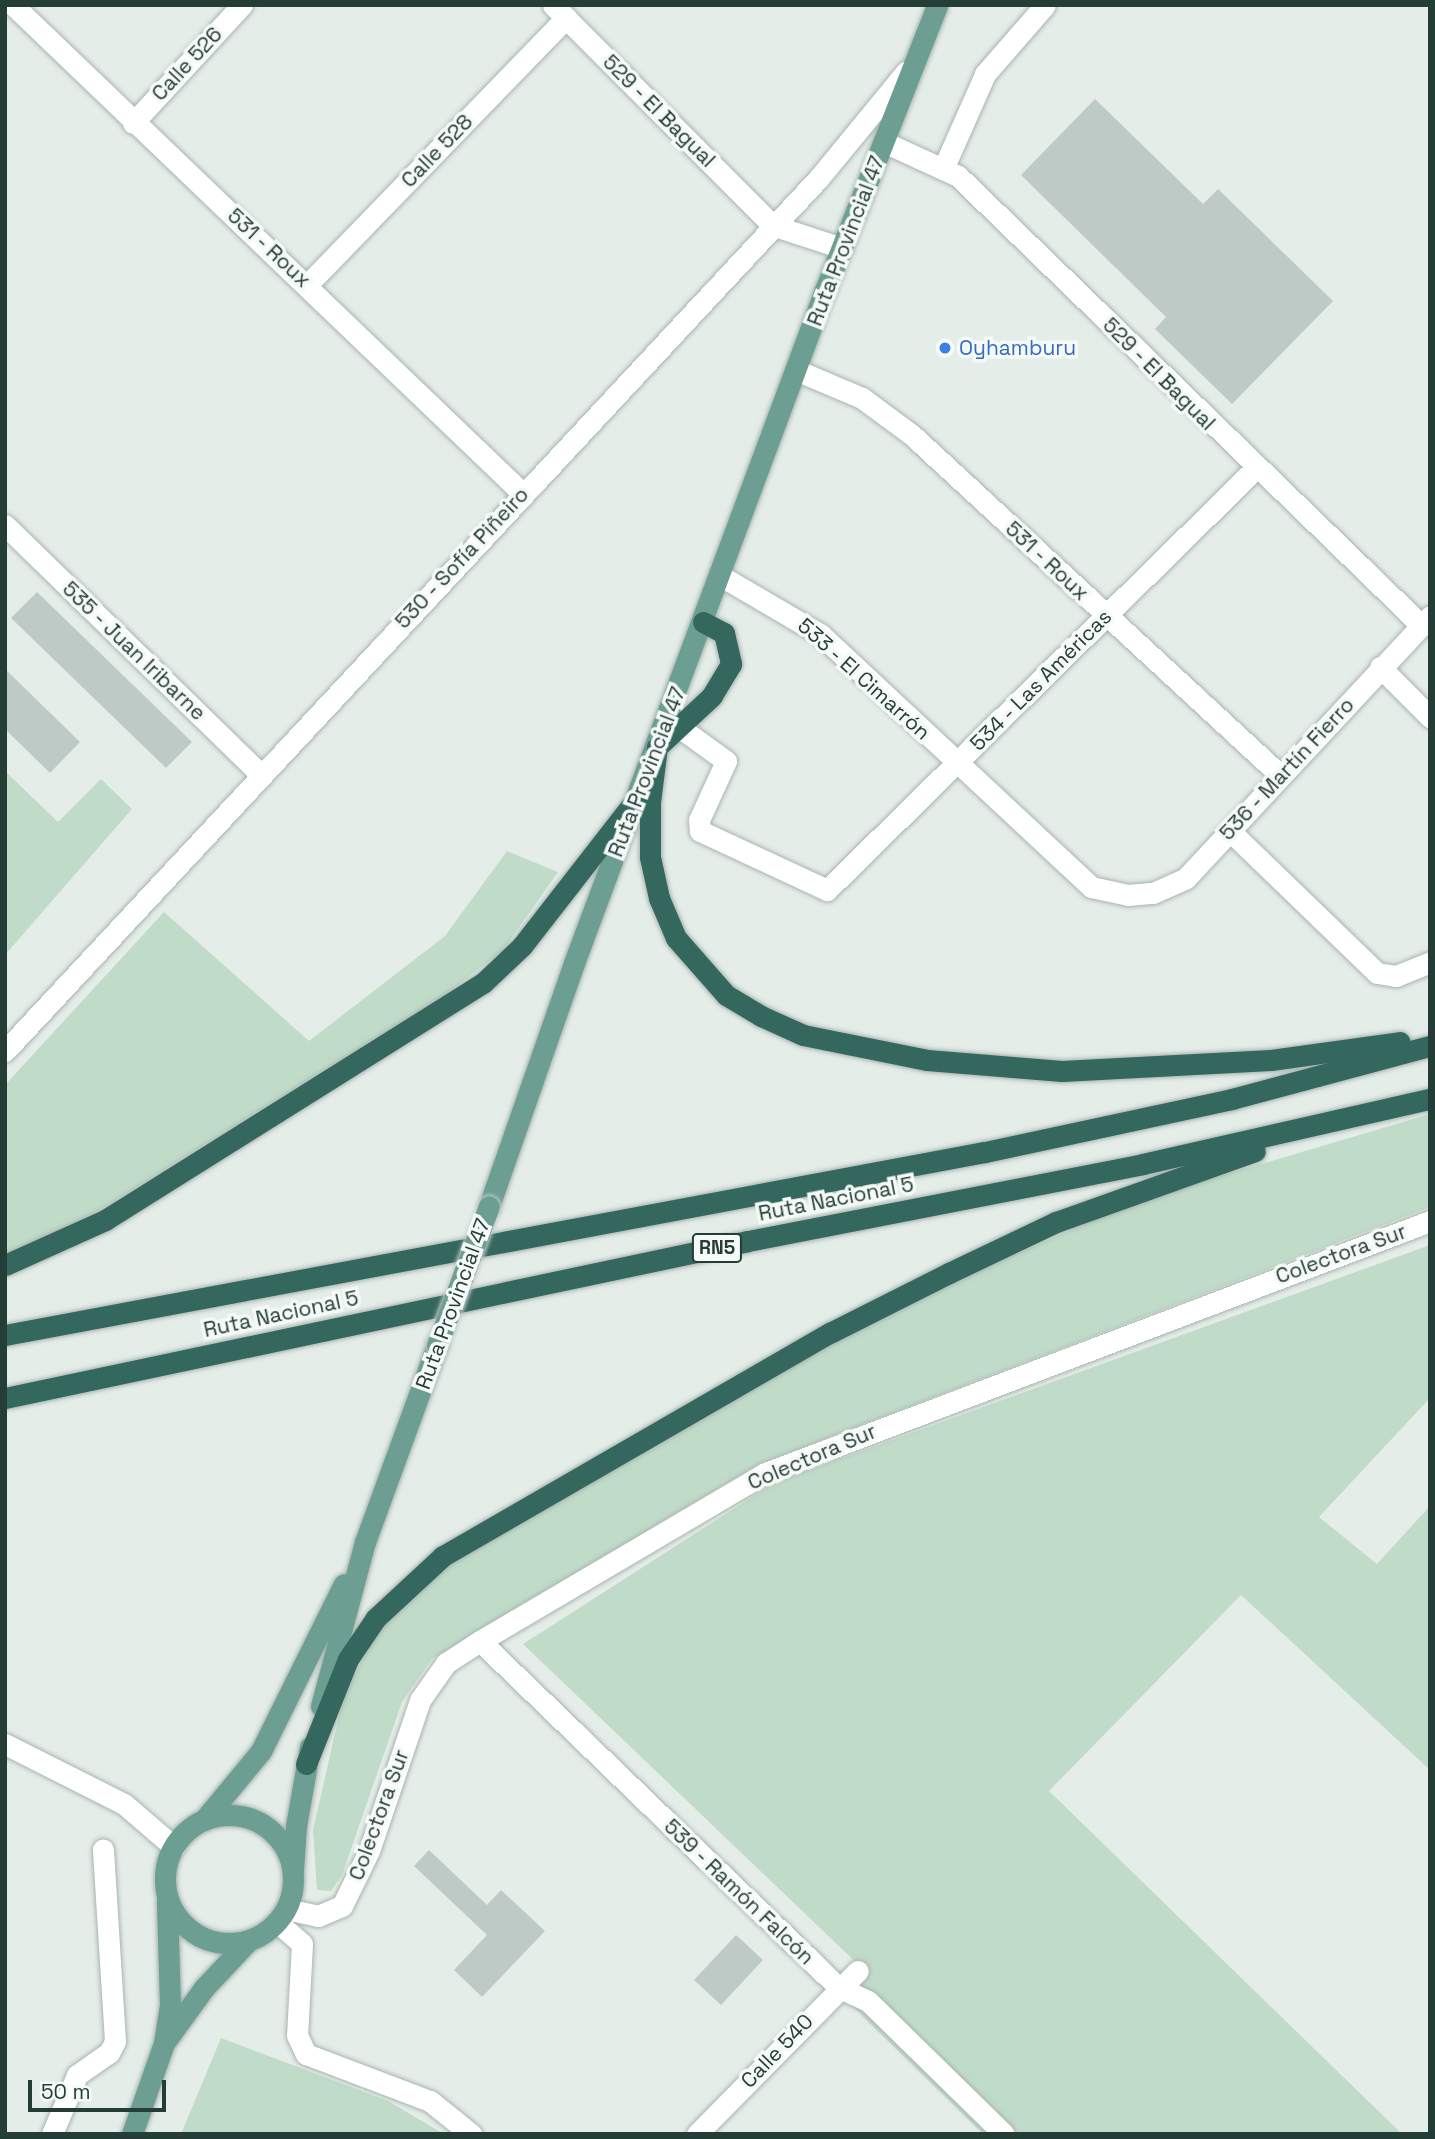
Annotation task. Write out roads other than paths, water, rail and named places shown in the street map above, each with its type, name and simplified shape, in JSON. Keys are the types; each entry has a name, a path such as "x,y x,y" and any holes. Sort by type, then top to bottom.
{"highway":[{"path":"703,622 723,633 731,664 712,696 657,747 650,802 650,856 659,898 676,937 726,995 803,1035 927,1060 1062,1071 1271,1060 1430,1038"},
{"path":"5,1265 105,1220 483,983 522,946 635,801"},
{"name":"Ruta Nacional 5","path":"5,1335 985,1152 1232,1099 1430,1046"},
{"path":"306,1764 348,1659 376,1618 443,1556 830,1333 1056,1222 1298,1137 1427,1100"},
{"name":"Ruta Nacional 5","path":"5,1398 748,1241 1143,1164 1427,1100"}],"main road":[{"name":"Ruta Provincial 47","path":"293,1870 306,1764 365,1542 635,801 842,248 937,5"},
{"name":"Ruta Provincial 47","path":"202,1821 261,1751 365,1542"},
{"path":"132,2134 164,2043 172,1973 166,1886 174,1847 202,1821 221,1815 260,1823 287,1851 293,1870 281,1916 249,1940 204,1988 164,2043"},
{"path":"166,1886 170,1904 194,1932 211,1940 249,1940"}],"street":[{"name":"531 - Roux","path":"13,5 133,123 308,284 523,493"},
{"name":"Calle 526","path":"133,123 242,5"},
{"path":"943,169 985,74 1045,5"},
{"name":"529 - El Bagual","path":"559,12 772,225 842,248"},
{"name":"Calle 528","path":"308,284 559,12"},
{"name":"530 - Sofía Piñeiro","path":"5,1052 862,130 913,61"},
{"name":"529 - El Bagual","path":"884,142 958,176 1255,469 1425,621"},
{"name":"531 - Roux","path":"796,370 835,385 884,412 1281,776"},
{"name":"534 - Las Américas","path":"678,727 726,761 699,820 700,831 827,890 1255,469"},
{"name":"535 - Juan Iribarne","path":"5,525 262,776"},
{"name":"533 - El Cimarrón","path":"721,576 820,634 1091,887 1128,895"},
{"name":"536 - Martín Fierro","path":"1128,895 1153,893 1186,878 1425,621"},
{"path":"1380,667 1430,717"},
{"path":"1230,831 1382,976 1396,976 1430,962"},
{"name":"Colectora Sur","path":"281,1916 318,1916 342,1906 369,1851 429,1683 446,1663 480,1641 763,1474 1430,1221"},
{"name":"539 - Ramón Falcón","path":"480,1641 838,1987 868,2001 1004,2134"},
{"path":"5,1744 124,1804 174,1847"},
{"path":"52,2134 77,2074 109,2053 115,2041 103,1849"},
{"path":"281,1916 302,1944 297,2035 306,2054 430,2101 471,2134"},
{"name":"Calle 540","path":"697,2134 838,1987 858,1970"}],"place":[{"name":"Oyhamburu","path":"945,348"}]}
